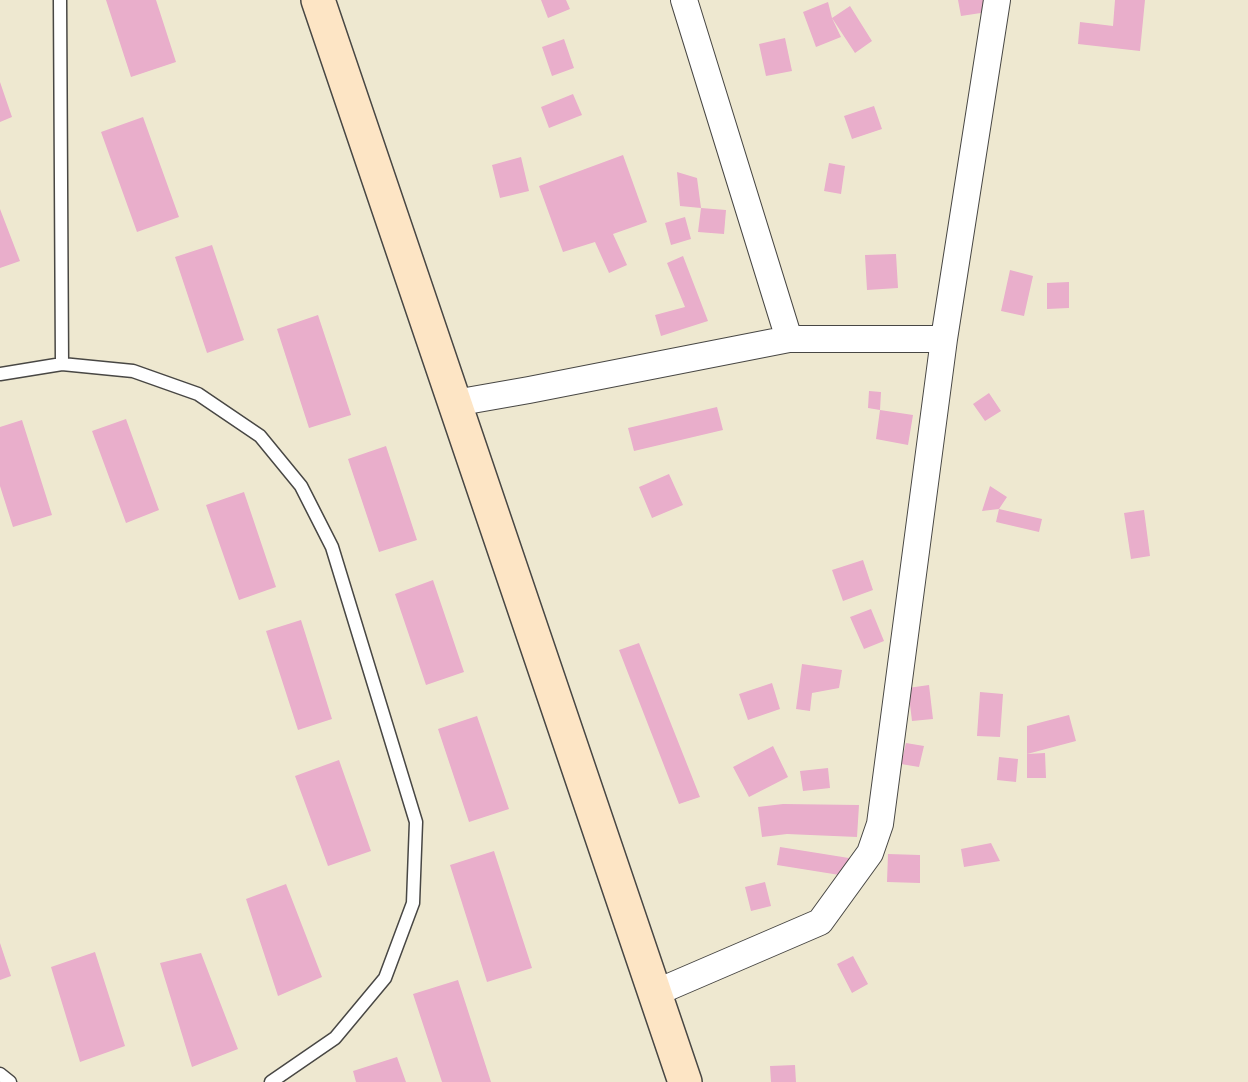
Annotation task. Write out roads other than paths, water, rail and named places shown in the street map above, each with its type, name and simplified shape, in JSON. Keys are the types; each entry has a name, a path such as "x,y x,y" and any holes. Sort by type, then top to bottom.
{"street":[{"path":"318,0 685,1082"},
{"path":"684,0 789,339"},
{"path":"655,993 820,922 870,853 880,824 944,339 997,0"},
{"path":"455,403 789,339 944,339"}],"lane":[{"path":"60,0 62,364"},
{"path":"0,374 62,364 133,371 198,394 260,436 301,486 332,547 416,822 413,903 386,978 334,1038 271,1082"},
{"path":"0,1074 10,1082"}]}
